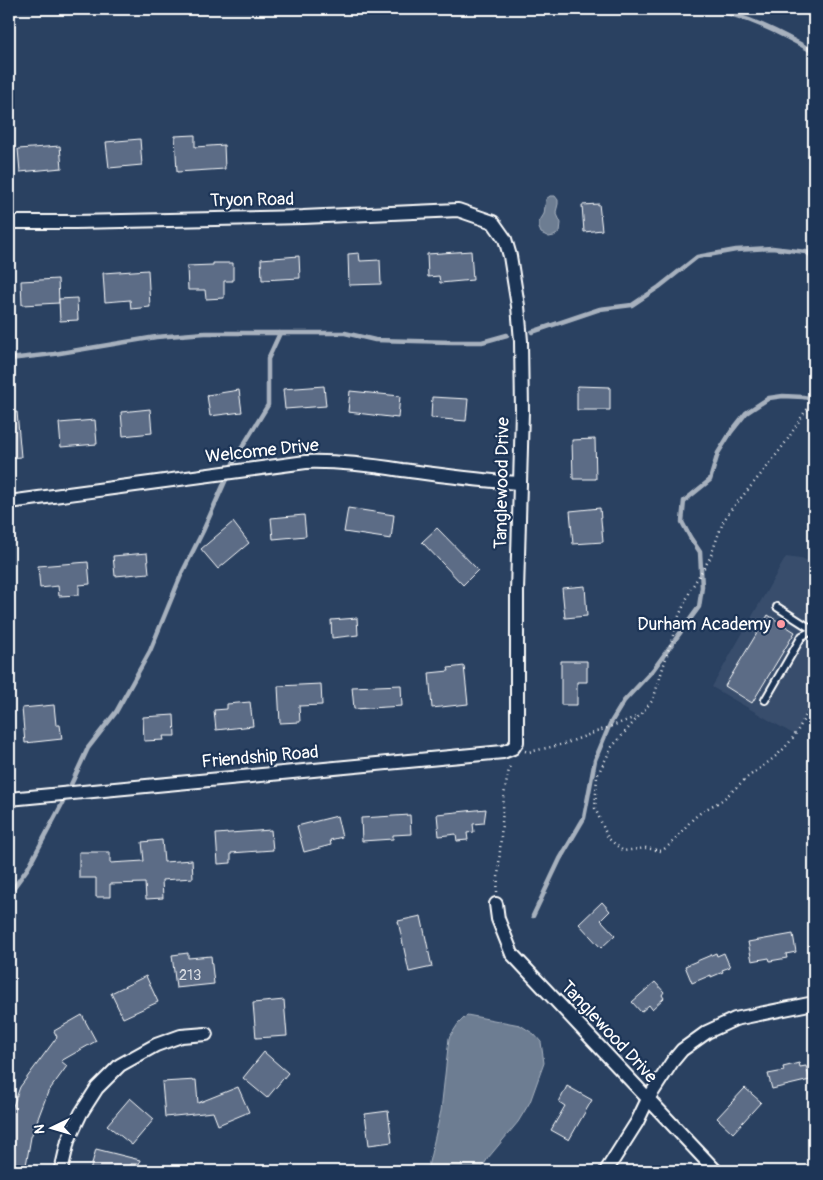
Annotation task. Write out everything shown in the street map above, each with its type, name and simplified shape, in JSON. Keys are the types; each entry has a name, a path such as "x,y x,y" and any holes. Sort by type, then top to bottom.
{"street":[{"name":"Tryon Road","path":"9,222 303,216 458,210 493,222"},
{"name":"Tanglewood Drive","path":"493,222 505,239 514,276 521,342 522,401 517,592 517,742 513,748"},
{"name":"Welcome Drive","path":"9,502 323,461 483,481 520,483"},
{"name":"Friendship Road","path":"9,799 503,752 513,748"},
{"name":"Tanglewood Drive","path":"496,904 498,919 512,954 716,1171"},
{"path":"606,1171 648,1099 682,1050 707,1032 735,1019 814,1003"},
{"path":"61,1171 68,1141 81,1113 97,1088 120,1065 156,1045 181,1036 206,1034"}],"lane":[{"path":"777,607 814,630"},
{"path":"765,700 802,636 814,630"}],"path":[{"path":"814,402 804,413 786,442 723,522 710,558 679,616 653,700 612,747 597,776 595,808 608,838 623,851 646,848 661,851 669,846 699,814 723,799 748,777 768,763 787,745 814,698"},
{"path":"496,904 504,795 513,748 529,752 564,744 638,717"}],"shaded area":[{"path":"550,196 555,196 558,200 556,212 561,223 560,232 549,237 541,233 539,222 544,214 546,199"},
{"name":"Durham Academy","path":"786,557 814,561 814,698 795,735 712,687"},
{"path":"467,1015 520,1025 534,1034 541,1042 544,1063 530,1102 518,1122 488,1158 480,1171 427,1171 441,1111 449,1038 458,1024"}],"building":[{"path":"195,135 195,147 224,145 225,169 177,172 175,136"},
{"path":"140,139 142,165 109,168 106,142"},
{"path":"60,146 62,168 20,172 18,149"},
{"path":"599,204 602,230 584,232 582,205"},
{"path":"471,251 473,280 440,283 439,276 428,277 427,254"},
{"path":"359,253 360,261 380,260 381,284 349,285 348,254"},
{"path":"299,256 300,278 262,280 261,259"},
{"path":"213,263 233,263 233,281 224,281 224,298 206,299 205,290 188,290 187,266 213,265"},
{"path":"148,270 150,307 131,309 130,300 105,302 103,273"},
{"path":"58,279 59,303 22,305 21,281"},
{"path":"77,298 78,320 60,321 59,299"},
{"path":"324,386 326,406 285,409 283,389"},
{"path":"577,386 610,387 610,410 577,410"},
{"path":"239,390 242,412 210,416 207,395"},
{"path":"350,391 400,396 398,418 348,412"},
{"path":"432,397 468,399 466,421 431,418"},
{"path":"150,409 152,433 123,436 121,412"},
{"path":"17,412 21,457 9,458 9,413"},
{"path":"95,420 97,444 61,447 59,423"},
{"path":"595,439 596,479 573,479 572,440"},
{"path":"348,508 394,515 391,539 344,532"},
{"path":"600,508 603,542 573,544 570,511"},
{"path":"304,515 306,536 273,539 271,518"},
{"path":"233,522 249,543 218,569 201,549"},
{"path":"437,528 478,570 463,585 422,542"},
{"path":"147,553 149,573 115,576 113,556"},
{"path":"88,562 90,584 79,585 79,595 59,596 58,586 40,588 38,566"},
{"path":"585,586 587,616 565,618 562,588"},
{"path":"768,615 795,632 752,703 725,686"},
{"path":"357,618 358,635 332,638 331,620"},
{"path":"561,661 587,661 587,682 577,682 577,705 561,705"},
{"path":"464,666 468,704 432,708 429,673 449,671 448,668"},
{"path":"321,684 322,705 299,706 300,722 280,723 278,686"},
{"path":"401,685 402,706 354,709 352,687"},
{"path":"250,702 253,726 216,730 214,710 227,709 227,704"},
{"path":"54,705 56,725 60,725 62,739 25,743 22,708"},
{"path":"174,715 175,736 163,736 164,740 144,741 143,717"},
{"path":"486,809 484,823 473,824 474,832 467,833 468,840 457,841 456,834 439,836 437,814"},
{"path":"410,815 411,834 393,835 393,839 362,841 361,818"},
{"path":"337,816 342,837 330,840 331,845 304,852 297,826"},
{"path":"271,830 273,850 231,853 231,863 218,864 216,834"},
{"path":"162,840 164,862 192,860 193,878 162,880 163,898 146,899 145,883 110,884 110,897 96,897 96,878 79,878 79,852 110,852 110,863 144,861 142,842"},
{"path":"602,902 610,911 601,920 615,935 601,948 579,924"},
{"path":"421,916 432,967 409,972 398,921"},
{"path":"793,934 796,952 786,954 787,958 770,961 769,958 752,961 748,942"},
{"path":"188,953 188,958 211,956 214,984 176,988 172,955"},
{"path":"716,953 717,956 724,953 730,967 722,970 723,972 692,983 685,966"},
{"path":"146,976 158,1002 123,1018 111,993"},
{"path":"655,982 664,992 662,995 664,998 652,1009 649,1005 641,1012 632,1002"},
{"path":"284,1000 287,1036 256,1038 253,1003"},
{"path":"82,1015 96,1041 61,1061 67,1066 48,1092 31,1137 25,1171 9,1171 9,1117 20,1087 57,1037 54,1031"},
{"path":"264,1052 288,1073 267,1098 243,1078"},
{"path":"799,1063 800,1067 806,1066 810,1080 772,1089 768,1074 784,1071 783,1067"},
{"path":"196,1080 198,1103 238,1087 249,1112 218,1125 213,1112 165,1117 162,1082"},
{"path":"567,1086 592,1100 569,1140 551,1130 565,1106 559,1102"},
{"path":"745,1088 761,1102 733,1133 717,1118"},
{"path":"130,1098 154,1119 132,1145 107,1125"},
{"path":"388,1111 392,1142 369,1145 365,1114"},
{"path":"96,1149 140,1160 139,1164 131,1164 129,1171 90,1171"}],"waterway":[{"path":"708,9 750,20 814,52"},
{"path":"532,332 600,309 632,305 659,287 697,257 736,250 772,248 806,252 814,257"},
{"path":"9,359 54,354 156,337 205,333 345,333 375,340 452,342 482,342 507,335"},
{"path":"9,894 28,868 62,804 88,748 116,712 150,651 182,573 235,459 268,405 268,359 280,333"},
{"path":"533,916 560,859 584,818 595,760 610,724 624,701 653,670 699,607 702,587 700,552 682,522 684,501 710,480 718,453 746,413 769,398 783,396 814,399"}],"place":[{"name":"Durham Academy","path":"781,624"}]}
